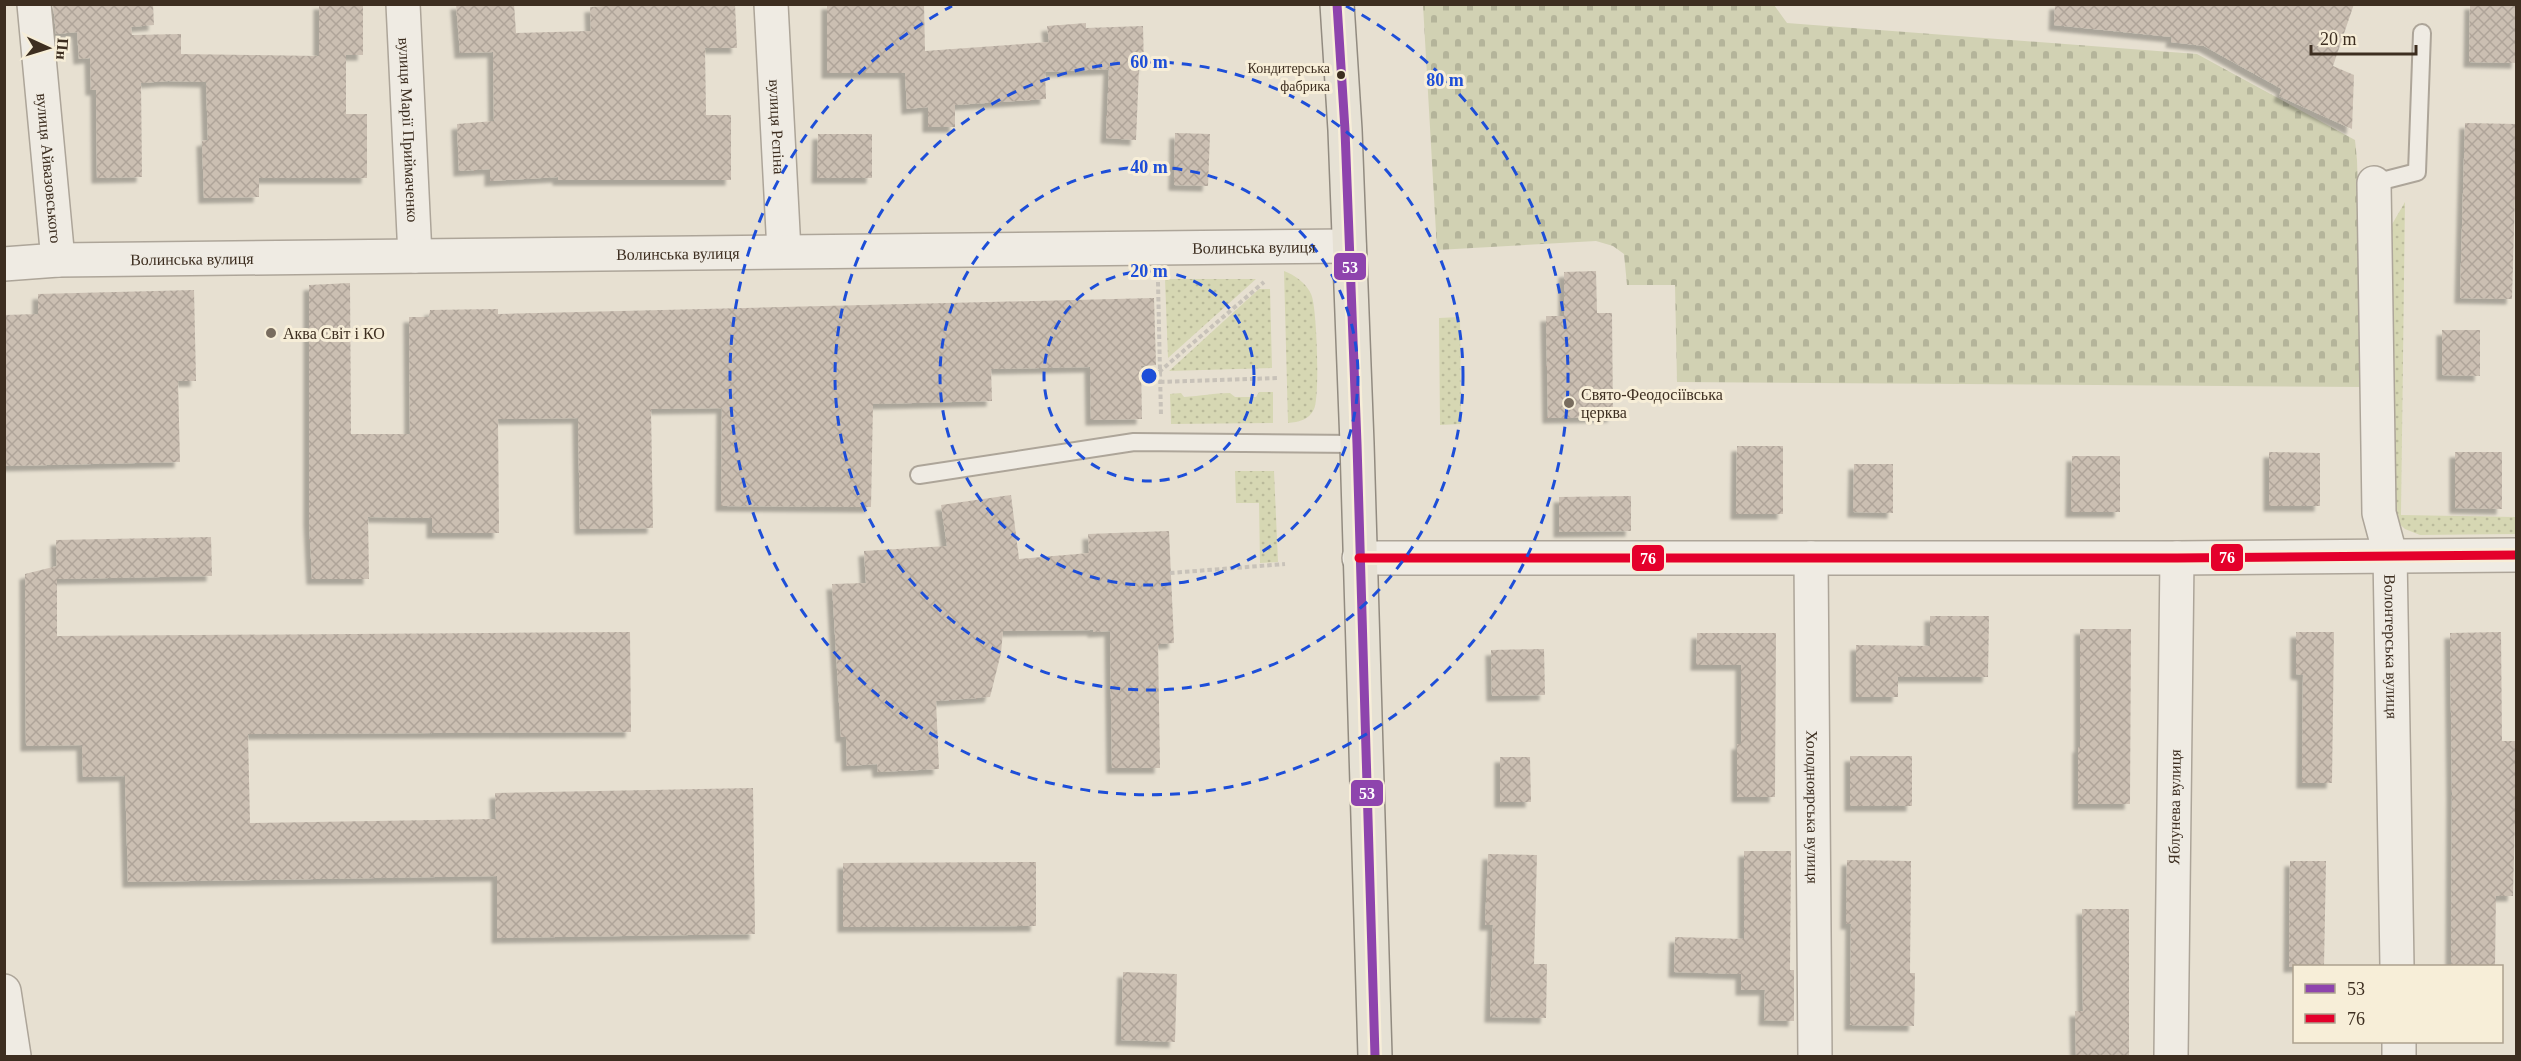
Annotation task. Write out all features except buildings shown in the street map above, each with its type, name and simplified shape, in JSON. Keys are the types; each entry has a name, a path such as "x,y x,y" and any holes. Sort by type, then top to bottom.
{"main road":[{"path":"1337,4 1357,444 1375,1056"}],"street":[{"name":"вулиця Айвазовського","path":"34,4 58,260"},
{"name":"вулиця Марії Приймаченко","path":"403,4 415,256"},
{"name":"вулиця Рєпіна","path":"771,4 784,251"},
{"name":"Волонтерська вулиця","path":"2374,183 2379,513 2390,554 2397,965"},
{"name":"Волинська вулиця","path":"4,264 58,260 1349,246"},
{"path":"1359,558 2177,558 2390,554 2517,555"},
{"name":"Холодноярська вулиця","path":"1810,558 1815,1056"},
{"name":"Яблунева вулиця","path":"2171,1056 2177,558"},
{"path":"4,991 14,1056"}],"lane":[{"path":"2374,183 2417,172 2422,33"},
{"path":"919,475 1134,442 1357,444"}],"path":[{"path":"1158,272 1161,442"},
{"path":"1159,372 1266,279"},
{"path":"1160,382 1279,378"},
{"path":"1170,573 1285,564"}],"green space":[{"path":"1423,5 1774,5 1787,23 2197,54 2355,140 2364,387 1677,382 1675,285 1627,285 1624,254 1613,246 1596,241 1437,250"},
{"path":"2405,202 2401,515 2516,517 2516,534 2420,535 2405,529 2396,521 2391,507 2391,226"},
{"path":"1284,271 1300,280 1311,294 1315,315 1317,352 1317,388 1314,409 1303,420 1288,423"},
{"path":"1165,279 1256,279 1168,358"},
{"path":"1259,289 1270,289 1272,368 1169,371"},
{"path":"1460,317 1461,424 1440,425 1439,318"},
{"path":"1259,392 1273,392 1273,423 1171,424 1170,394 1181,393 1184,397 1230,393 1235,397 1256,397"},
{"path":"1235,471 1274,471 1278,562 1260,563 1259,503 1236,503"}],"transit line":[{"name":"53","path":"1337,4 1345,130 1357,444 1375,1056"},
{"name":"76","path":"1359,558 2177,558 2516,555"}],"place":[{"name":"Кондитерська фабрика","path":"1341,75"},
{"name":"Аква Світ і КО","path":"271,333"},
{"name":"Свято-Феодосіївська церква","path":"1569,403"}]}
